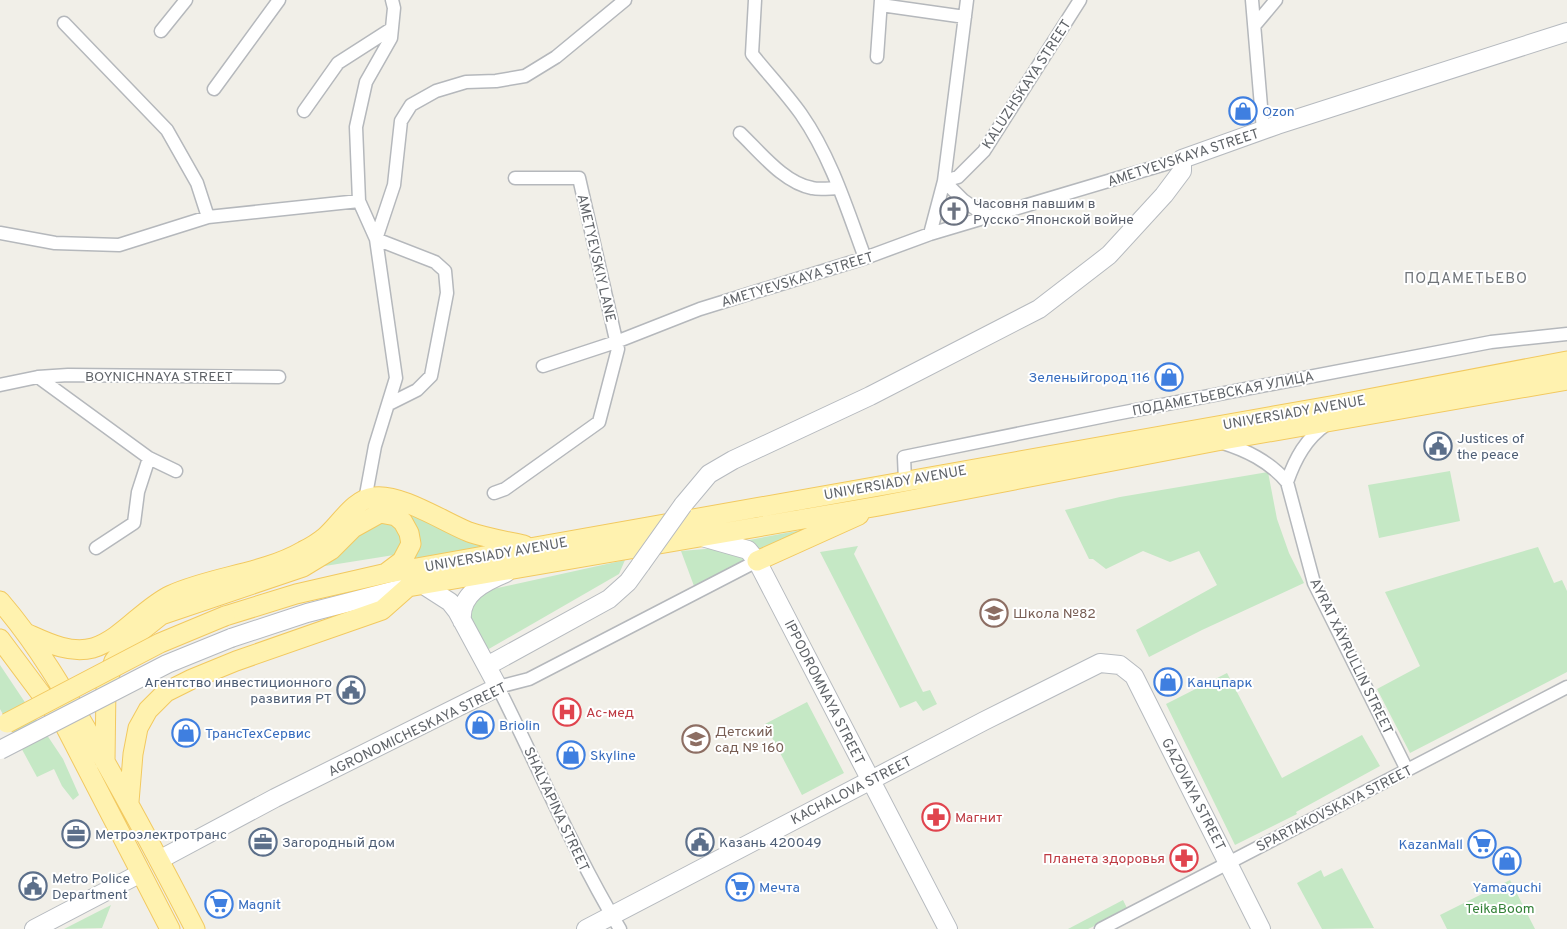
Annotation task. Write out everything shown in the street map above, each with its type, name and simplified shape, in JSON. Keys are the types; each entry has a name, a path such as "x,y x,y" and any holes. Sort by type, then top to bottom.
{"main road":[{"name":"UNIVERSIADY AVENUE","path":"2,724 160,642 225,616 296,594 383,574 1336,405 1567,361"},
{"name":"UNIVERSIADY AVENUE","path":"415,585 878,506 1217,441 1567,380"},
{"path":"28,634 63,648 77,650 93,648 113,637 171,596 302,552 324,538 364,500 381,496 407,502 445,522 472,533 532,547"},
{"path":"758,561 806,541 878,506"},
{"path":"105,762 106,686 114,661 131,639 161,615 304,567 330,550 353,528 380,514 396,516 404,522 411,544 402,561 383,574"},
{"path":"129,802 133,754 138,728 148,710 166,692 236,661 382,610 415,585"},
{"path":"0,601 28,634 129,802 195,929"},
{"path":"0,639 65,726 170,929"}],"street":[{"path":"161,31 186,0"},
{"path":"214,89 279,0"},
{"path":"364,500 375,446 396,378 376,239 359,201 356,127 366,82 384,53 390,38 394,8 392,0"},
{"path":"376,239 394,185 401,121 411,105 436,91 466,82 496,81 525,76 556,57 625,0"},
{"path":"755,0 752,54 801,115 840,188 865,258"},
{"path":"930,234 944,181 967,0"},
{"name":"KALUZHSKAYA STREET","path":"944,181 958,177 984,151 1080,0"},
{"path":"1252,0 1263,130"},
{"path":"1255,24 1276,0"},
{"path":"877,57 881,3 965,17"},
{"path":"64,22 167,130 197,182 208,218"},
{"path":"304,111 338,63 391,29"},
{"name":"AMETYEVSKAYA STREET","path":"543,366 616,342 700,309 865,258 930,234 1182,159 1263,130 1567,32"},
{"path":"740,133 786,176 800,184 812,188 840,188"},
{"path":"488,666 609,599 628,582 683,505 709,474 733,460 870,396 1039,309 1078,281 1109,255 1174,184 1182,171 1182,159"},
{"name":"AMETYEVSKIY LANE","path":"515,178 579,178 616,342"},
{"path":"944,181 963,200 987,217"},
{"path":"0,233 55,243 119,244 208,218 359,201"},
{"path":"376,239 435,262 445,271 447,294 431,376 417,390 389,404"},
{"name":"ПОДАМЕТЬЕВСКАЯ УЛИЦА","path":"905,481 904,457 1115,414 1491,342 1567,334"},
{"path":"494,494 505,489 599,422 618,350 616,342"},
{"path":"38,377 149,458 176,471"},
{"name":"BOYNICHNAYA STREET","path":"0,385 38,377 279,377"},
{"path":"1217,441 1258,457 1278,472 1287,482 1296,459 1303,448 1329,422"},
{"path":"96,548 134,523 138,492 149,458"},
{"name":"AYRAT XÄYRULLIN STREET","path":"1287,482 1314,582 1407,770"},
{"path":"702,537 748,550 758,561"},
{"name":"AGRONOMICHESKAYA STREET","path":"159,860 275,798 498,687 529,679 758,561"},
{"name":"IPPODROMNAYA STREET","path":"758,561 948,929"},
{"path":"462,621 461,611 471,592 513,569"},
{"path":"0,750 167,664 231,638 307,612 415,585 450,602 488,666 498,687"},
{"name":"KACHALOVA STREET","path":"586,929 616,922 871,780 1100,663 1120,665"},
{"name":"GAZOVAYA STREET","path":"1120,665 1134,676 1261,929"},
{"name":"SHALYAPINA STREET","path":"498,687 519,728 563,826 602,902 616,922"},
{"name":"SPARTAKOVSKAYA STREET","path":"1101,929 1567,687"},
{"path":"34,929 141,873"}],"green space":[{"path":"951,201 965,208 966,219 952,223 943,218 942,209"},
{"path":"1450,471 1460,521 1379,538 1368,485"},
{"path":"1268,472 1277,519 1289,553 1304,583 1202,630 1149,657 1136,630 1217,585 1199,551 1170,562 1143,551 1106,569 1093,559 1089,559 1065,510 1120,497"},
{"path":"403,510 501,547 407,563 420,539 416,526"},
{"path":"381,518 400,526 402,550 394,555 306,569"},
{"path":"823,526 762,555 744,541"},
{"path":"858,546 854,554 923,692 930,690 937,704 923,711 916,701 900,708 820,552"},
{"path":"729,547 750,558 694,586 681,551"},
{"path":"1538,547 1554,583 1562,580 1567,591 1567,672 1410,753 1377,689 1420,666 1385,592"},
{"path":"625,560 619,574 487,650 467,611 475,593"},
{"path":"0,665 63,759 79,795 73,800 62,786 54,769 37,777 0,709"},
{"path":"1227,673 1282,778 1362,735 1380,766 1296,812 1297,814 1235,845 1166,704"},
{"path":"807,702 844,773 802,795 765,724"},
{"path":"1342,868 1374,928 1322,929 1297,883 1321,870 1324,877"},
{"name":"TeikaBoom","path":"1510,880 1535,929 1447,929 1440,915"},
{"path":"1123,900 1128,910 1088,929 1068,929"},
{"path":"111,905 102,928 64,929"}],"place":[{"name":"Ozon","path":"1243,111"},
{"name":"Часовня павшим в Русско-Японской войне","path":"954,211"},
{"name":"Зеленыйгород 116","path":"1169,377"},
{"name":"Justices of the peace","path":"1438,446"},
{"name":"Школа №82","path":"994,613"},
{"name":"Канцпарк","path":"1168,682"},
{"name":"Агентство инвестиционного развития РТ","path":"351,690"},
{"name":"Ас-мед","path":"567,712"},
{"name":"Briolin","path":"480,725"},
{"name":"ТрансТехСервис","path":"186,733"},
{"name":"Детский сад № 160","path":"696,739"},
{"name":"Skyline","path":"571,755"},
{"name":"Магнит","path":"936,817"},
{"name":"Метроэлектротранс","path":"76,834"},
{"name":"Загородный дом","path":"263,842"},
{"name":"Казань 420049","path":"700,842"},
{"name":"KazanMall","path":"1482,844"},
{"name":"Планета здоровья","path":"1184,858"},
{"name":"Yamaguchi","path":"1507,861"},
{"name":"Metro Police Department","path":"33,886"},
{"name":"Мечта","path":"740,887"},
{"name":"Magnit","path":"219,904"}],"district":[{"name":"ПОДАМЕТЬЕВО","path":"1466,278"}]}
